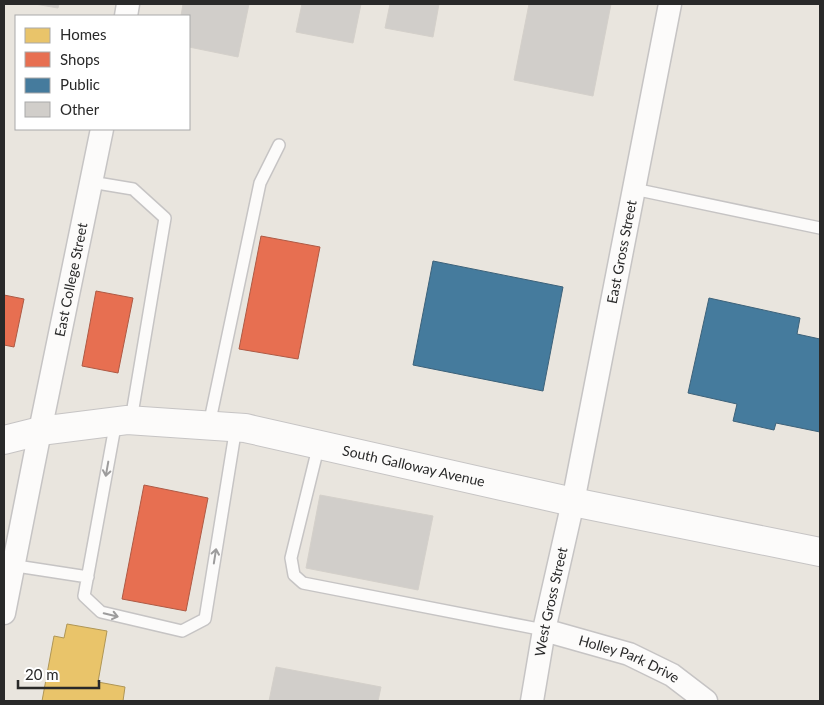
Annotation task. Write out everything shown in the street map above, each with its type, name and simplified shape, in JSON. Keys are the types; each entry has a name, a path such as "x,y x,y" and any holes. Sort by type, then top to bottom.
{"main road":[{"name":"South Galloway Avenue","path":"4,440 40,431 123,420 245,428 572,502 820,552"}],"street":[{"name":"East Gross Street","path":"572,502 670,4"},
{"name":"East College Street","path":"4,613 9,565 40,431 102,130"},
{"name":"West Gross Street","path":"532,701 544,630 572,502"},
{"name":"Holley Park Drive","path":"544,630 629,654 672,675 706,701"}],"lane":[{"path":"209,425 260,183 278,145"},
{"path":"91,182 133,189 165,218 84,596 101,612 182,631 205,619 236,427"},
{"path":"634,189 820,228"},
{"path":"318,444 291,558 294,575 304,583 544,630"},
{"path":"9,565 88,577"}],"building: Homes":[{"path":"67,624 107,631 98,682 125,687 123,701 42,701 54,636 64,638"}],"building: Shops":[{"path":"261,236 320,247 298,359 239,349"},
{"path":"96,291 133,298 118,373 82,366"},
{"path":"4,295 24,299 14,347 4,345"},
{"path":"144,485 208,498 186,611 122,599"}],"building: Public":[{"path":"433,261 563,287 543,391 413,365"},
{"path":"709,298 800,318 797,334 820,339 820,432 776,423 774,430 733,421 737,404 688,393"}],"building: Other":[{"path":"35,4 59,4 58,8"},
{"path":"183,4 249,4 238,57 190,47 190,15 181,15"},
{"path":"302,4 361,4 353,43 296,32"},
{"path":"390,4 439,4 433,37 385,28"},
{"path":"529,4 611,4 593,96 514,80"},
{"path":"320,495 433,516 418,590 306,568"},
{"path":"276,667 381,687 378,701 269,701"}]}
